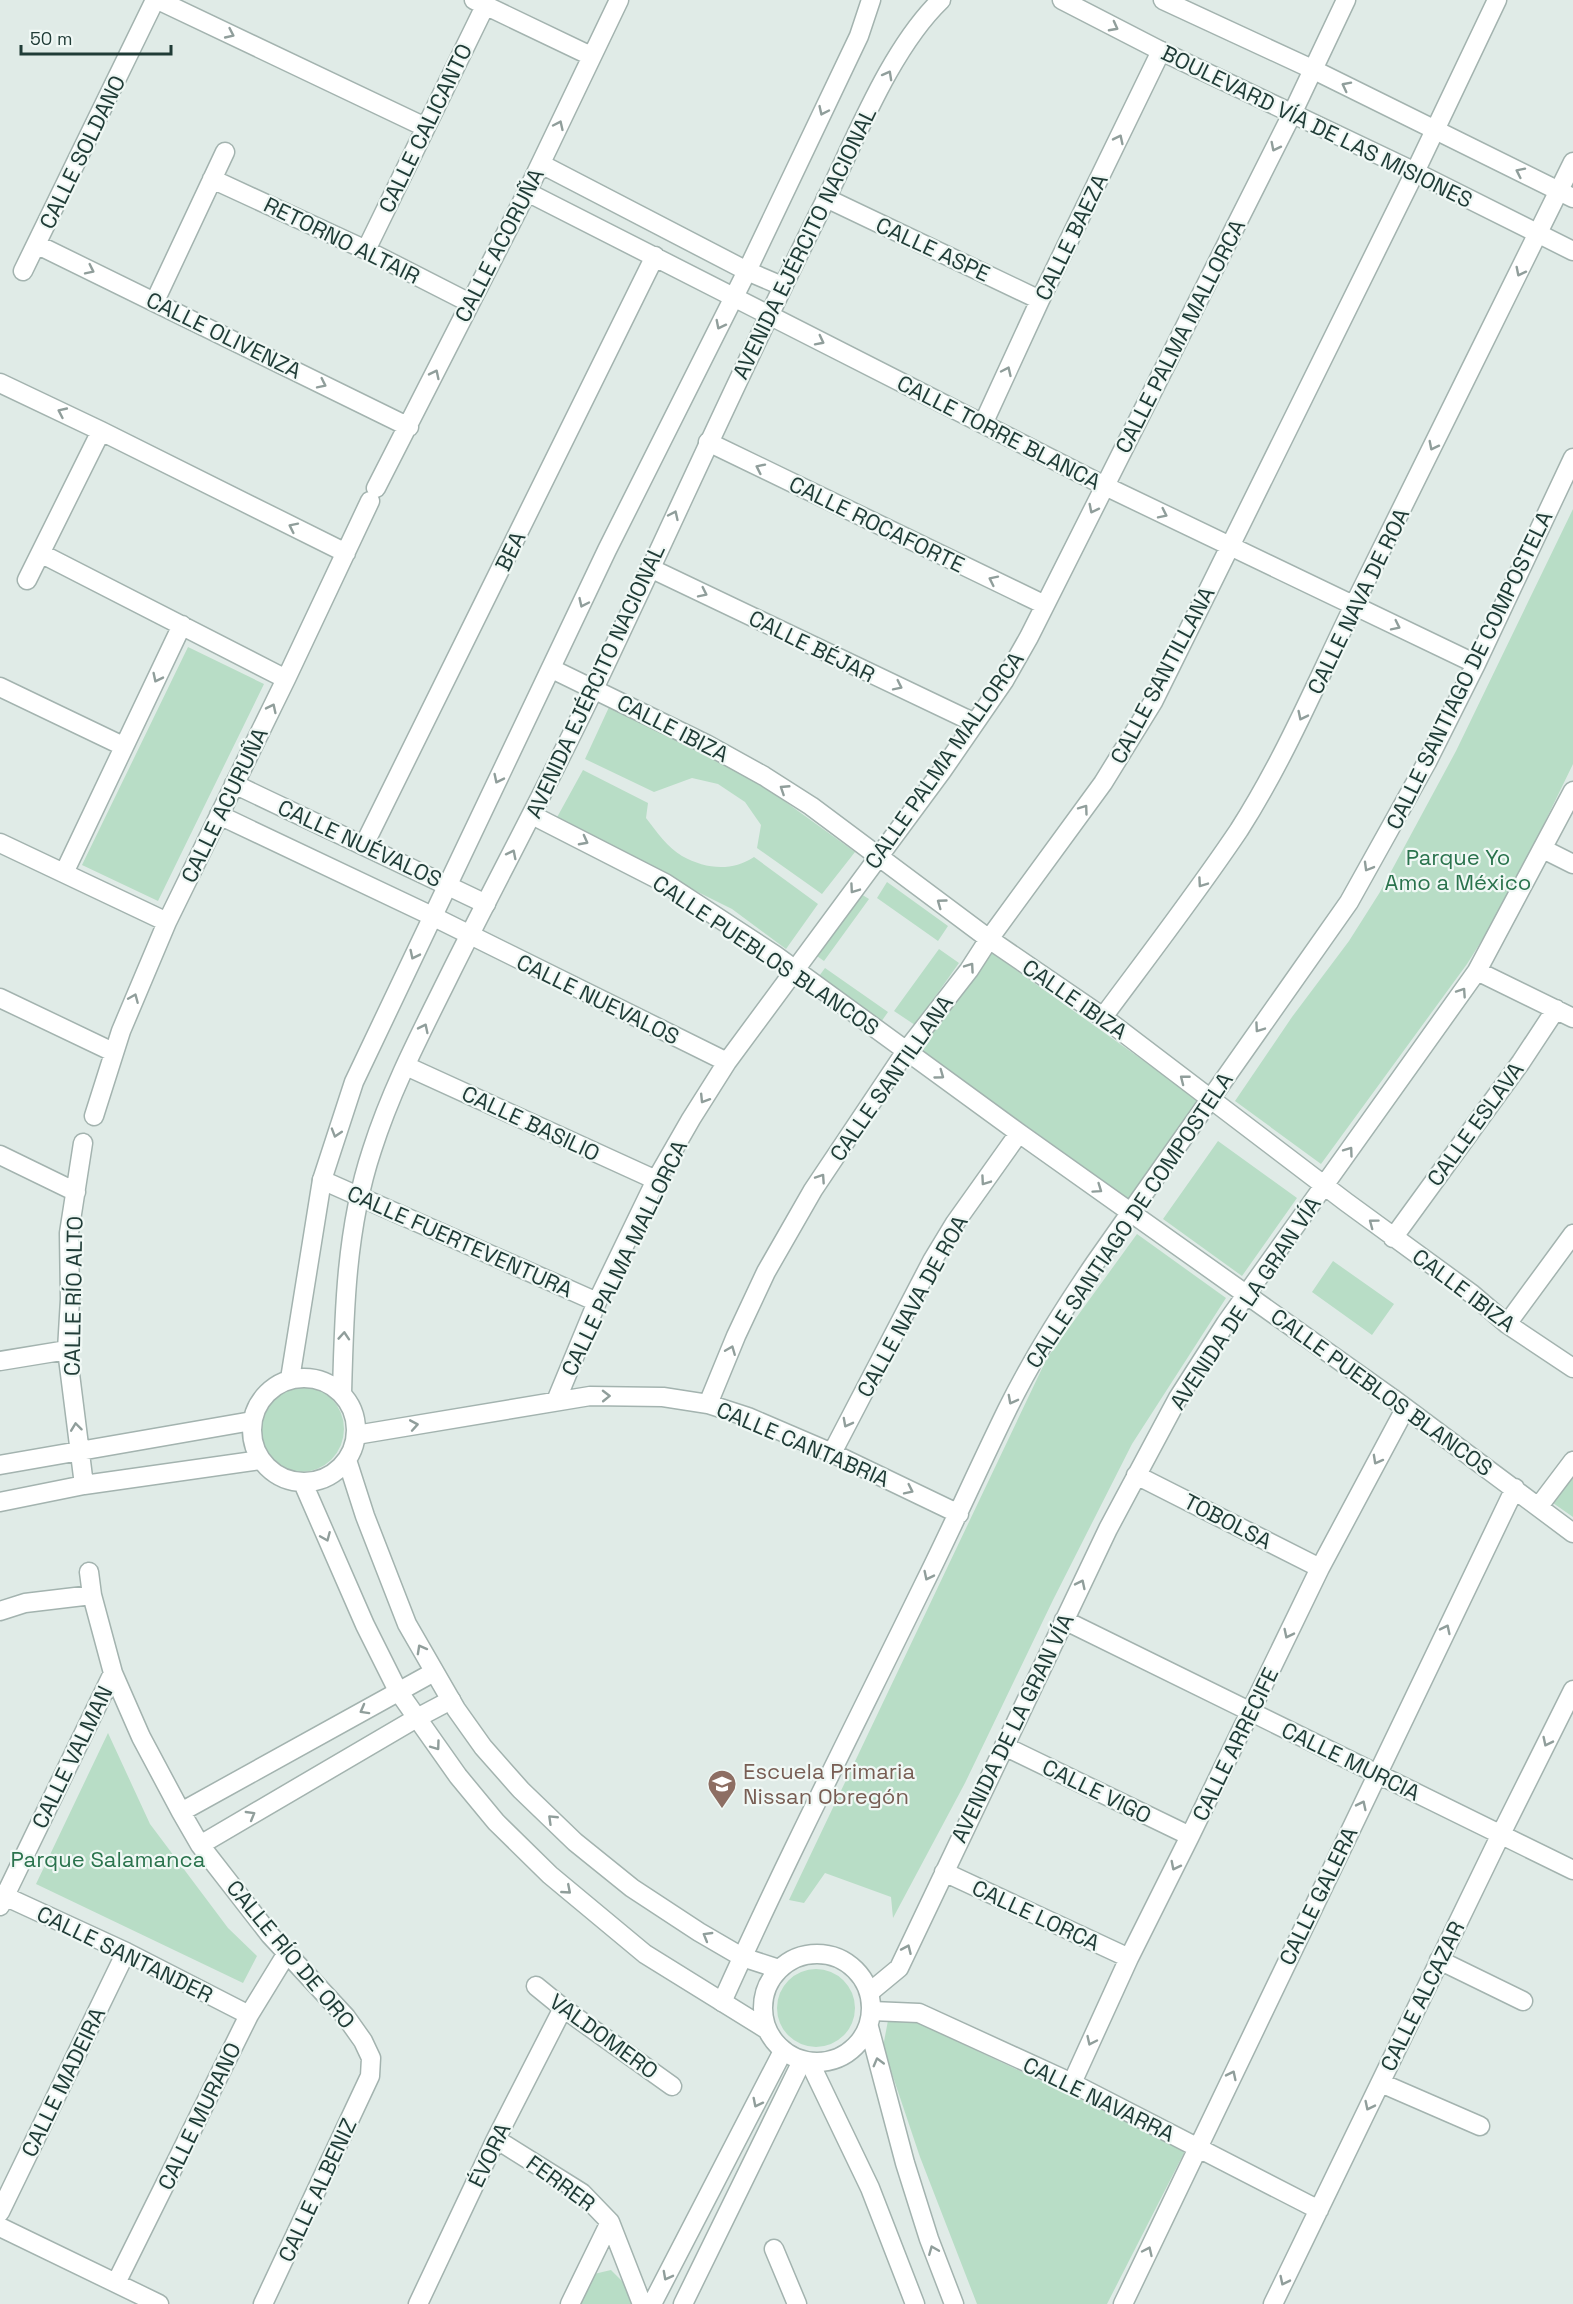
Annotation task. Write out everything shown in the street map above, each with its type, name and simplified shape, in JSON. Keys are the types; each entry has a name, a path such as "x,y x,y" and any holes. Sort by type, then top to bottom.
{"street":[{"path":"157,0 425,127"},
{"name":"CALLE SOLDANO","path":"23,271 38,245 157,0"},
{"name":"CALLE ACORUÑA","path":"373,495 541,164 591,56 620,0"},
{"name":"AVENIDA EJÉRCITO NACIONAL","path":"290,1379 322,1180 354,1082 607,550 747,271 859,36 871,0"},
{"name":"AVENIDA EJÉRCITO NACIONAL","path":"342,1394 351,1243 358,1196 373,1148 406,1066 594,688 768,314 885,80 908,40 925,16 941,0"},
{"name":"BOULEVARD VÍA DE LAS MISIONES","path":"1062,0 1161,51 1415,172 1573,251"},
{"name":"BOULEVARD VÍA DE LAS MISIONES","path":"1163,0 1185,5 1566,195"},
{"name":"CALLE PALMA MALLORCA","path":"556,1401 597,1302 656,1180 727,1062 796,971 1004,681 1045,605 1292,114 1346,0"},
{"name":"CALLE SANTILLANA","path":"708,1404 766,1272 813,1190 906,1051 969,970 1102,783 1153,702 1415,172 1497,0"},
{"path":"479,3 591,56"},
{"name":"CALLE CALICANTO","path":"366,250 425,127 479,3"},
{"name":"CALLE BAEZA","path":"983,424 1040,300 1161,51"},
{"path":"155,301 225,152"},
{"name":"CALLE NAVA DE ROA","path":"1103,1017 1175,921 1239,829 1300,721 1354,605 1539,234 1566,195 1573,162"},
{"path":"541,164 747,271 782,286"},
{"name":"RETORNO ALTAIR","path":"213,179 366,250 470,303"},
{"name":"CALLE TORRE BLANCA","path":"527,192 1105,486 1476,664"},
{"name":"CALLE ASPE","path":"826,198 1040,300"},
{"name":"CALLE OLIVENZA","path":"38,245 409,427"},
{"name":"BEA","path":"364,845 655,256"},
{"path":"0,383 346,553"},
{"path":"27,580 42,554 101,431"},
{"name":"CALLE ROCAFORTE","path":"708,442 1045,605"},
{"name":"CALLE SANTIAGO DE COMPOSTELA","path":"722,2002 959,1514 1007,1410 1033,1361 1062,1311 1130,1211 1348,902 1427,762 1573,458"},
{"name":"CALLE ACURUÑA","path":"94,1116 113,1052 166,922 286,679 373,495"},
{"path":"42,554 286,679"},
{"name":"CALLE BÉJAR","path":"650,568 975,723"},
{"path":"64,873 183,625"},
{"name":"CALLE IBIZA","path":"552,669 706,744 765,776 811,806 989,939 1103,1017 1393,1238 1472,1294 1507,1324 1573,1368"},
{"path":"0,687 123,746"},
{"name":"CALLE NUÉVALOS","path":"234,784 486,904"},
{"name":"AVENIDA DE LA GRAN VÍA","path":"870,1992 899,1968 1064,1620 1136,1475 1182,1390 1247,1293 1477,971 1573,791"},
{"path":"219,815 432,916"},
{"name":"CALLE PUEBLOS BLANCOS","path":"532,815 696,901 1247,1293 1515,1488 1573,1533"},
{"path":"0,843 166,922"},
{"path":"1543,849 1573,864"},
{"name":"CALLE NUÉVALOS","path":"432,916 470,935"},
{"name":"CALLE NUEVALOS","path":"470,935 727,1062"},
{"path":"1477,971 1573,1018"},
{"path":"0,998 113,1052"},
{"name":"CALLE ESLAVA","path":"1393,1238 1556,1010"},
{"name":"CALLE BASILIO","path":"406,1066 656,1180"},
{"name":"CALLE NAVA DE ROA","path":"831,1453 932,1261 955,1223 1019,1133"},
{"name":"CALLE RÍO ALTO","path":"83,1143 69,1233 70,1299 67,1350 84,1485"},
{"path":"0,1155 76,1192"},
{"name":"CALLE FUERTEVENTURA","path":"322,1180 597,1302"},
{"path":"1507,1324 1573,1234"},
{"path":"0,1361 67,1350"},
{"path":"304,1378 331,1385 342,1394 353,1413 356,1435 347,1460 328,1477 303,1483 286,1480 271,1472 260,1460 251,1435 252,1421 261,1400 269,1391 290,1379 304,1378"},
{"name":"CALLE CANTABRIA","path":"356,1435 590,1396 652,1396 708,1404 748,1417 831,1453 959,1514"},
{"name":"CALLE ARRECIFE","path":"1072,2083 1129,1958 1320,1568 1405,1409"},
{"path":"0,1465 252,1421"},
{"path":"0,1502 84,1485 260,1460"},
{"path":"347,1460 407,1624 451,1700 490,1756 521,1790 575,1842 632,1888 742,1957 779,1969"},
{"path":"1539,1506 1573,1461"},
{"name":"TOBOLSA","path":"1136,1475 1320,1568"},
{"path":"303,1483 360,1615 398,1691 415,1719 496,1822 550,1875 645,1954 766,2029"},
{"name":"CALLE GALERA","path":"1123,2304 1515,1488"},
{"name":"CALLE RÍO DE ORO","path":"89,1572 92,1595 113,1673 141,1737 181,1812 200,1845 287,1953 346,2017 363,2041 371,2058 370,2076"},
{"path":"0,1611 25,1603 92,1595"},
{"name":"CALLE MURCIA","path":"1064,1620 1573,1870"},
{"path":"181,1812 434,1672"},
{"name":"CALLE VALMAN","path":"2,1898 113,1673"},
{"name":"CALLE ALCAZAR","path":"1273,2304 1500,1836 1565,1724 1573,1690"},
{"path":"200,1845 451,1700"},
{"name":"CALLE VIGO","path":"1004,1746 1190,1836"},
{"name":"CALLE LORCA","path":"944,1872 1129,1958"},
{"name":"CALLE SANTANDER","path":"2,1898 126,1952 249,2015"},
{"name":"CALLE MADEIRA","path":"0,2212 126,1952"},
{"name":"CALLE MURANO","path":"116,2283 249,2015 287,1953"},
{"path":"870,2019 860,2043 846,2055 829,2062 806,2062 783,2051 766,2029 762,2008 766,1987 779,1969 794,1958 812,1953 831,1955 848,1962 861,1976 870,1992 870,2019 908,2174 929,2239 954,2304"},
{"path":"1439,1960 1523,2001"},
{"name":"VALDOMERO","path":"536,1986 672,2086"},
{"name":"ÉVORA","path":"418,2304 496,2139 563,2008"},
{"name":"CALLE NAVARRA","path":"870,2019 919,2013 1072,2083 1319,2210"},
{"path":"652,2304 783,2051"},
{"path":"683,2304 806,2062"},
{"path":"806,2062 870,2188 915,2304"},
{"name":"CALLE ALBENIZ","path":"263,2304 370,2076"},
{"path":"1381,2083 1480,2126"},
{"name":"FERRER","path":"496,2139 582,2193 610,2222 642,2304"},
{"path":"570,2304 610,2222"},
{"path":"0,2228 159,2304"},
{"path":"774,2249 797,2304"}],"green space":[{"name":"Parque Yo Amo a México","path":"1573,509 1573,764 1506,902 1467,964 1321,1164 1235,1101 1292,1017 1349,941 1380,892 1456,751"},
{"path":"188,647 264,684 158,901 82,865"},
{"path":"610,705 748,775 855,852 822,894 757,848 761,825 745,802 718,784 692,778 654,792 585,759"},
{"path":"583,770 648,803 646,818 667,844 682,856 700,864 718,867 736,865 754,857 818,904 786,949 732,909 555,821"},
{"path":"887,882 948,926 938,941 877,898"},
{"path":"848,886 869,899 824,961 804,947"},
{"path":"939,949 959,963 915,1025 894,1011"},
{"path":"988,950 1203,1103 1133,1202 919,1049"},
{"path":"825,968 888,1012 874,1032 811,987"},
{"path":"1218,1141 1297,1198 1242,1276 1163,1219"},
{"path":"1137,1234 1226,1298 1132,1444 1053,1600 965,1783 893,1918 891,1897 825,1873 804,1903 789,1900 1047,1358"},
{"path":"1333,1261 1394,1304 1372,1335 1312,1292"},
{"path":"301,1386 325,1393 337,1405 344,1429 337,1453 325,1465 301,1472 277,1465 265,1453 258,1429 265,1405 277,1393"},
{"path":"1573,1477 1573,1517 1553,1503"},
{"name":"Parque Salamanca","path":"108,1733 150,1824 228,1928 257,1956 243,1983 36,1884"},
{"path":"816,1969 831,1972 844,1980 852,1993 855,2008 852,2023 844,2036 831,2044 816,2047 801,2044 788,2036 780,2023 777,2008 780,1993 788,1980 801,1972"},
{"path":"905,2009 920,2024 1186,2149 1107,2304 977,2304 920,2157 883,2047 889,2015"},
{"path":"611,2270 624,2283 633,2304 579,2304 594,2274"}],"place":[{"name":"Escuela Primaria Nissan Obregón","path":"722,1810"}]}
